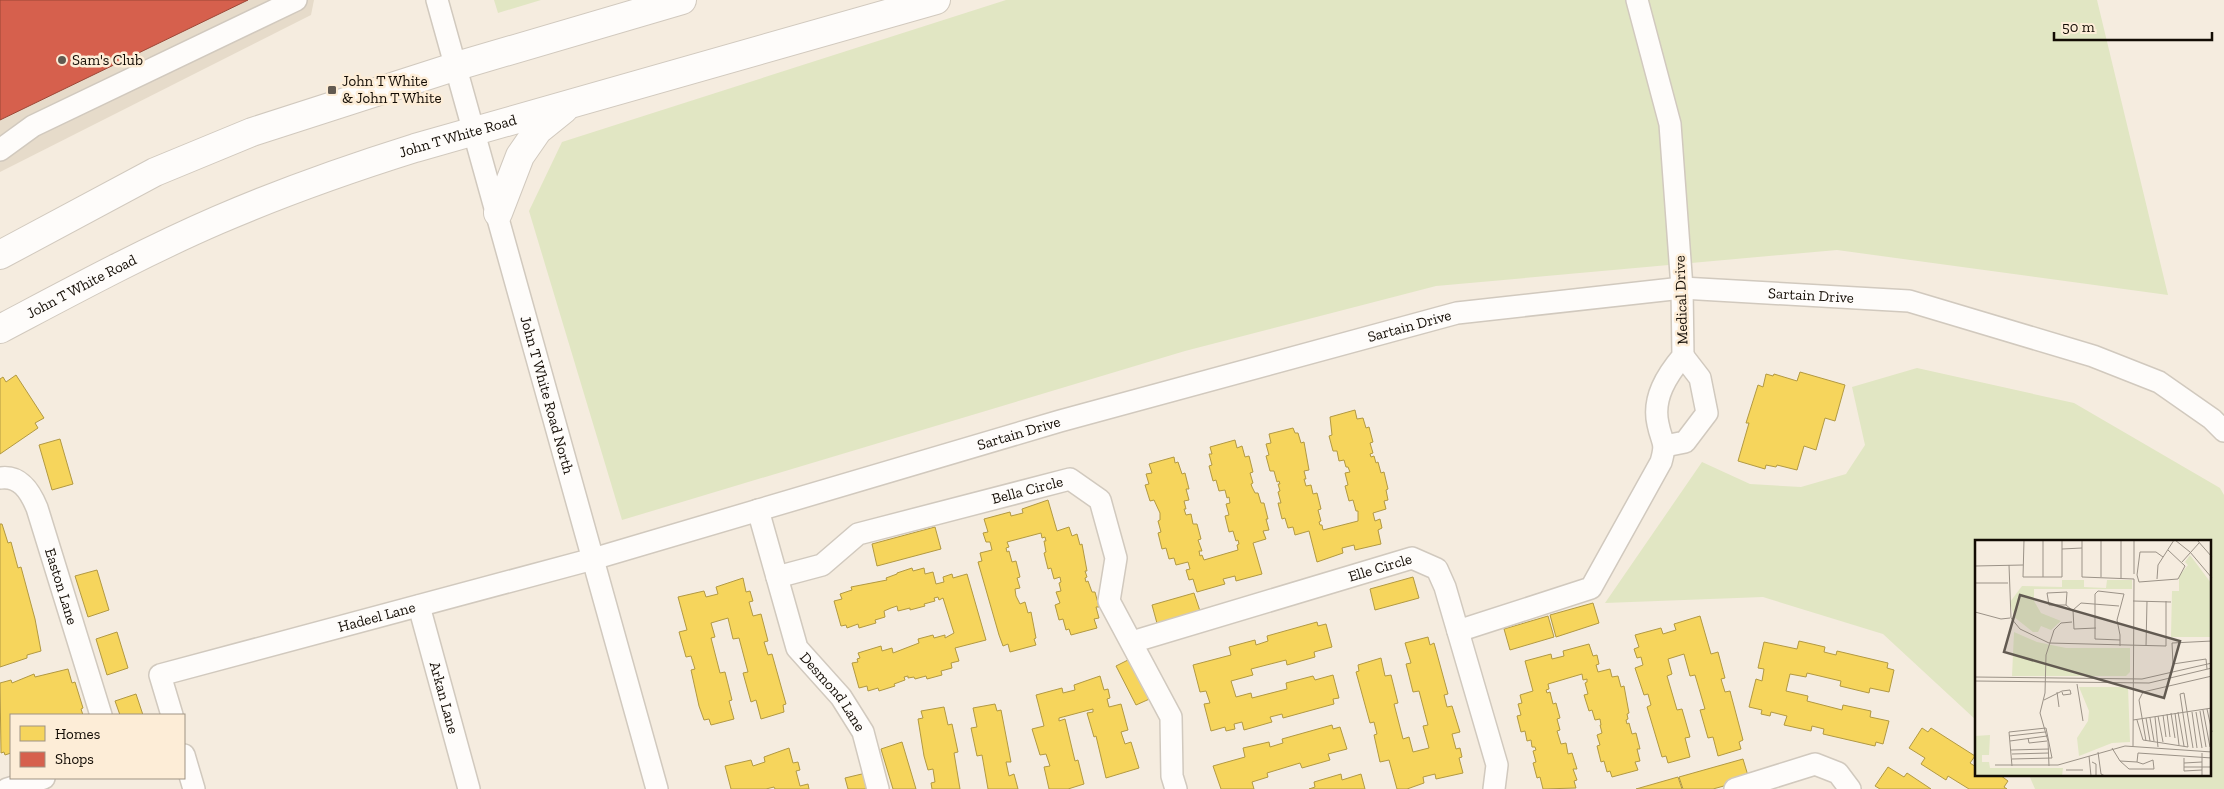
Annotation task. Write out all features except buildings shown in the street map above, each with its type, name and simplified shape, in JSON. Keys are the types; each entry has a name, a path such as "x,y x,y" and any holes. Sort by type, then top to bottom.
{"main road":[{"path":"0,255 155,172 252,132 457,66 682,0"},
{"name":"John T White Road","path":"0,329 134,260 225,217 287,191 350,168 936,0"},
{"path":"498,213 520,156 538,130 571,104"}],"street":[{"path":"0,150 34,126 296,0"},
{"name":"John T White Road North","path":"437,0 498,213 657,789"},
{"name":"Medical Drive","path":"1636,0 1670,124 1682,288 1683,356 1667,375 1658,398 1658,422 1665,446"},
{"name":"Sartain Drive","path":"594,559 1060,421 1457,313 1682,288 1909,301 2093,356 2159,382 2212,419 2224,431"},
{"path":"1458,631 1591,588 1661,462 1665,446 1685,442 1708,413 1700,378 1683,356"},
{"name":"Easton Lane","path":"0,478 7,477 21,482 31,493 101,714"},
{"name":"Bella Circle","path":"777,577 822,565 858,534 1070,479 1100,500 1116,558 1109,601 1171,717 1172,776 1176,789"},
{"name":"Desmond Lane","path":"758,510 797,648 841,697 863,732 878,789"},
{"name":"Elle Circle","path":"1132,642 1412,558 1437,569 1445,587 1497,765 1494,789"},
{"name":"Hadeel Lane","path":"172,714 160,675 594,559"},
{"name":"Arkan Lane","path":"418,606 469,789"},
{"path":"185,758 194,789"},
{"path":"1735,789 1815,764 1838,773 1850,789"},
{"path":"7,789 41,779"}],"shaded area":[{"path":"0,0 314,0 311,15 0,172"}],"green space":[{"path":"494,0 541,0 498,13"},
{"path":"1006,0 2097,0 2168,295 1837,250 1436,286 1185,351 622,520 529,211 562,142"},
{"path":"1917,368 2074,403 2220,488 2224,495 2224,789 2035,789 2029,776 2212,776 2212,540 1975,540 1975,719 1883,634 1763,597 1605,603 1702,462 1750,484 1801,487 1846,474 1865,445 1852,387"}],"place":[{"name":"Sam's Club","path":"62,60"},
{"name":"John T White & John T White","path":"332,90"}]}
